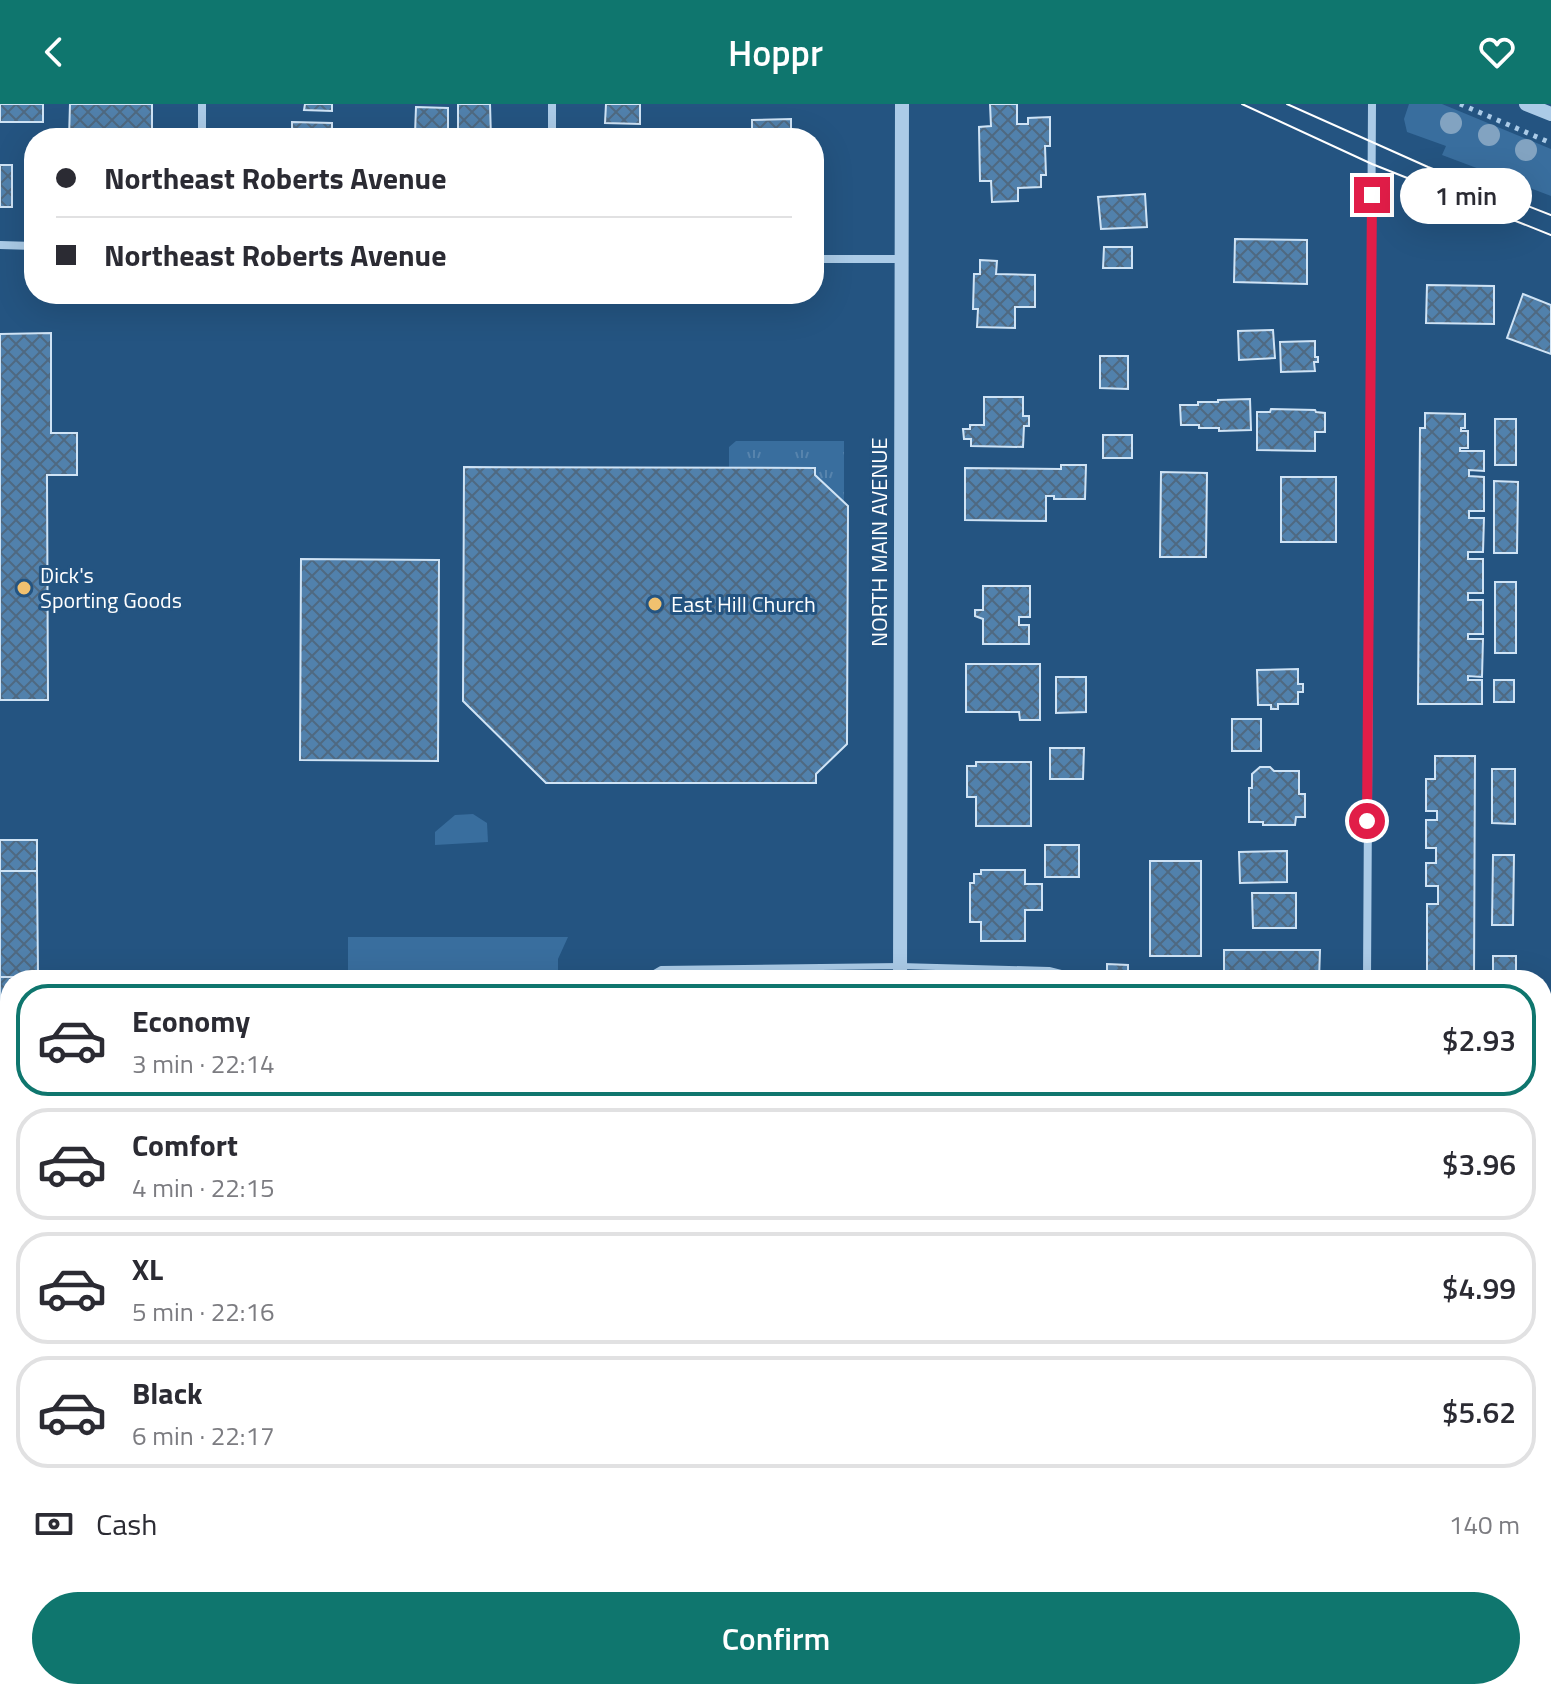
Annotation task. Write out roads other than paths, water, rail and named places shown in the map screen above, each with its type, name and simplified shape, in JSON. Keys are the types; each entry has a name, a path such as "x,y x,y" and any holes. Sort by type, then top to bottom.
{"street":[{"path":"202,104 202,128"},
{"path":"552,104 552,128"},
{"name":"NORTH MAIN AVENUE","path":"900,970 902,104"},
{"path":"1367,970 1372,104"},
{"path":"1526,104 1551,114"},
{"path":"0,245 24,246"},
{"path":"824,259 902,259"}],"lane":[{"path":"659,970 721,970"}],"tram line":[{"path":"1242,104 1372,164 1551,235"},
{"path":"1287,104 1428,167 1551,215"}],"place":[{"name":"Dick's Sporting Goods","path":"24,588"},
{"name":"East Hill Church","path":"655,604"}]}
